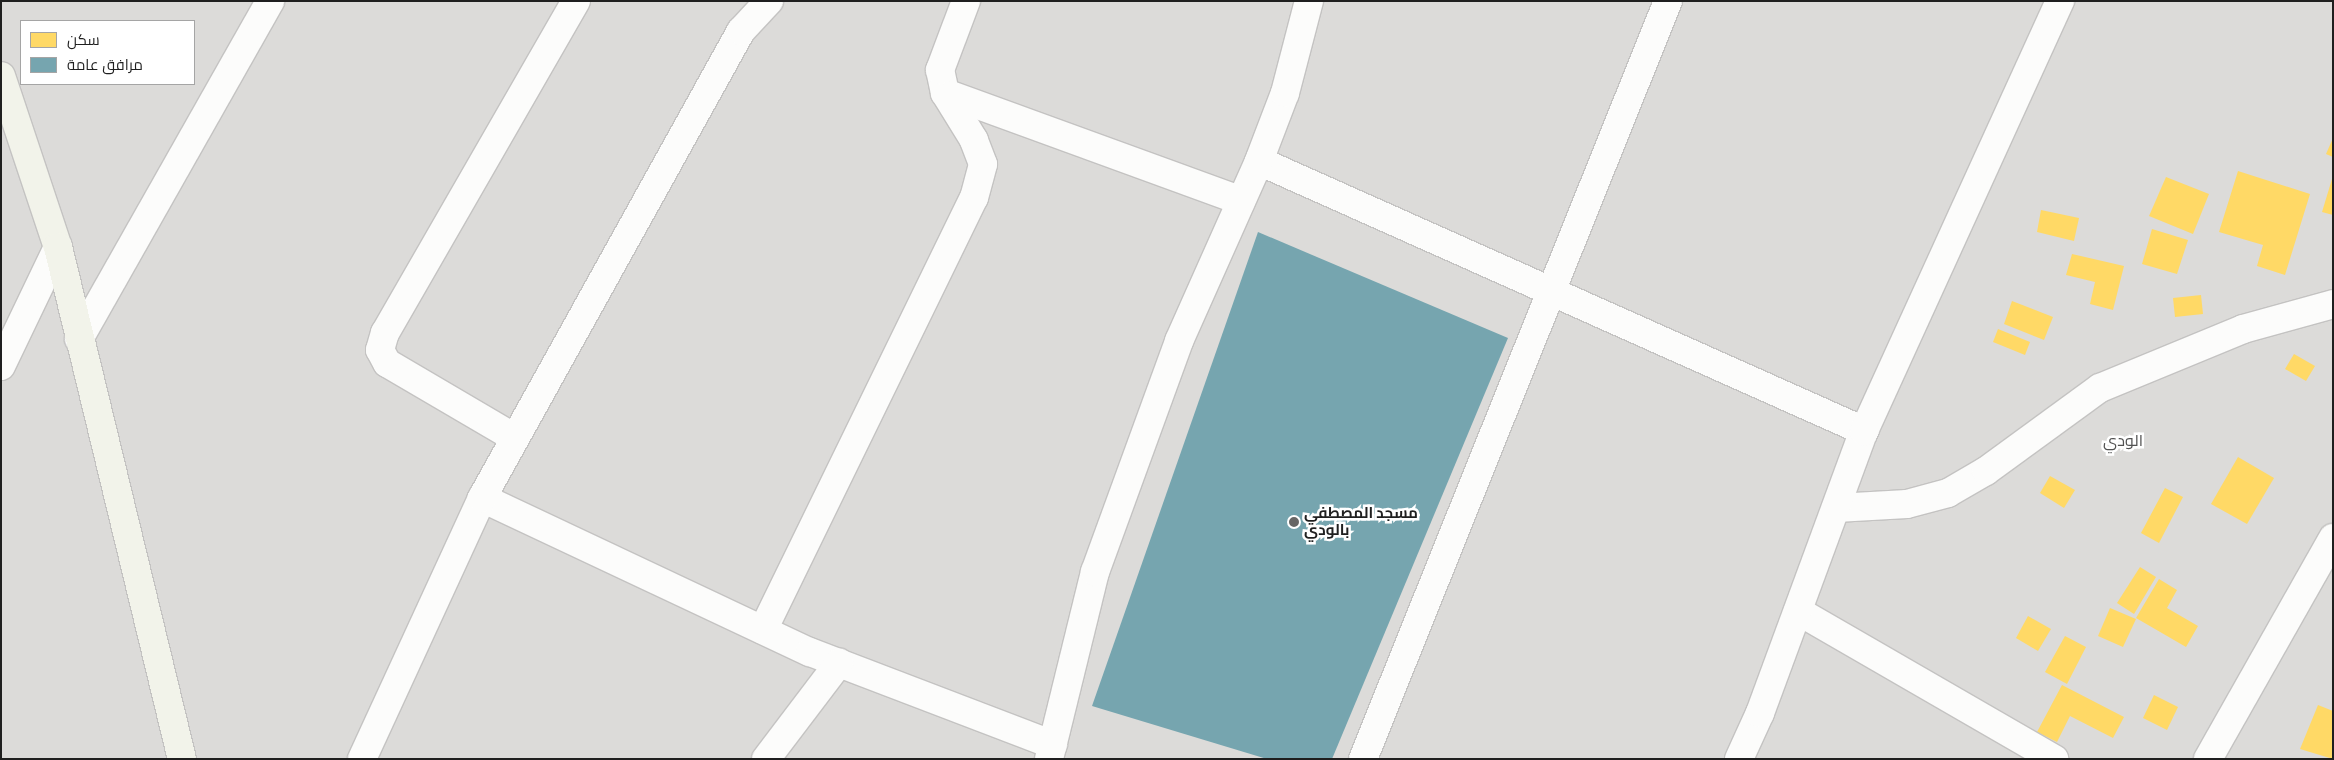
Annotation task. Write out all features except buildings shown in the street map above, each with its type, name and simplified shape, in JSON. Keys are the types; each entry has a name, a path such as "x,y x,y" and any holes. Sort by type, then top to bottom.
{"street":[{"path":"79,339 270,1"},
{"path":"514,438 387,363 380,350 385,333 576,1"},
{"path":"362,759 482,498 514,438 741,31 769,1"},
{"path":"763,630 974,198 983,164 974,140 944,93 940,70 966,1"},
{"path":"482,498 763,630 1051,752 1095,572 1179,341 1241,201 1285,93 1309,1"},
{"path":"1362,759 1668,1"},
{"path":"1739,759 1798,611 1864,431 2060,1"},
{"path":"1,76 58,247 176,752"},
{"path":"944,93 1241,201"},
{"path":"1258,161 1864,431"},
{"path":"1,366 58,247"},
{"path":"1836,508 1907,504 1948,493 1986,471 2100,388 2243,329 2333,304"},
{"path":"2208,759 2333,538"},
{"path":"1798,611 2054,759"},
{"path":"766,759 839,663"}],"shaded area":[{"path":"1,1 2333,1 2333,759 1,759"}],"place":[{"name":"مسجد المصطفي بالودي","path":"1294,522"}],"district":[{"name":"الودي","path":"2123,441"}]}
